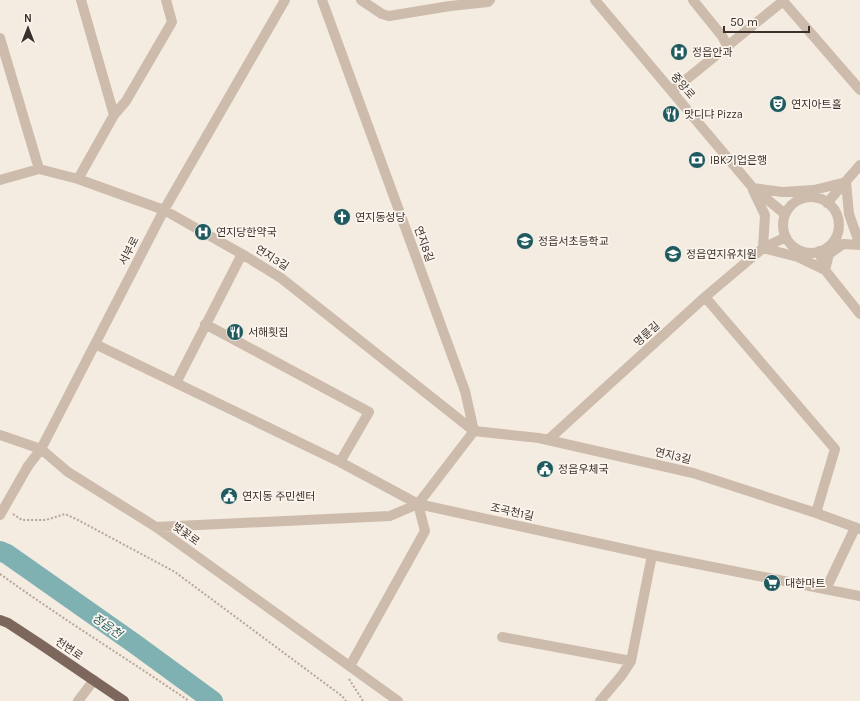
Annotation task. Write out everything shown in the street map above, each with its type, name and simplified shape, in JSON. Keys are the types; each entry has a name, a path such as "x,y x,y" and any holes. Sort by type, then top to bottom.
{"main road":[{"name":"천변로","path":"0,620 27,636 124,701"}],"street":[{"path":"81,0 114,115"},
{"path":"78,179 114,115 126,101 172,22 166,0"},
{"name":"서부로","path":"0,515 28,466 41,449 164,210 286,0"},
{"name":"연지8길","path":"322,0 465,391 474,431"},
{"path":"361,0 382,14 390,16 450,6 488,2 490,0"},
{"name":"중앙로","path":"595,0 753,188"},
{"path":"693,0 722,36 728,47"},
{"path":"672,91 783,1 860,90"},
{"path":"0,38 39,169 0,180"},
{"path":"828,203 860,165"},
{"name":"연지3길","path":"39,169 78,179 164,210 242,254 281,278 474,431 548,440 693,473 816,513 858,529"},
{"path":"753,188 782,192 814,190 846,182"},
{"path":"846,182 849,214 860,245"},
{"path":"753,188 785,214"},
{"path":"753,188 765,215 763,248 798,257 826,270"},
{"path":"805,197 818,199 828,203 834,209 838,218 837,236 832,244 823,250 813,252 792,246 786,236 783,224 783,219 787,209 794,202 805,197"},
{"name":"명륜길","path":"548,440 705,297 763,248 786,236"},
{"path":"837,236 860,245"},
{"path":"826,270 829,254 843,244 860,245"},
{"path":"819,251 826,270 860,314"},
{"path":"176,383 242,254"},
{"path":"705,297 835,449 816,513"},
{"path":"205,324 369,412 340,462"},
{"name":"조곡천1길","path":"95,344 340,462 418,504 652,555 860,596"},
{"path":"156,527 390,516 418,504 474,431"},
{"name":"벚꽃로","path":"0,435 41,449 68,472 156,527 398,701"},
{"path":"350,666 425,532 418,504"},
{"path":"826,590 858,529"},
{"path":"600,701 622,675 631,661 652,555"},
{"path":"502,637 631,661"},
{"path":"78,701 94,680"}],"path":[{"path":"11,513 22,520 46,520 65,514 175,572 342,696 346,701"},
{"path":"0,574 46,607 189,701"},
{"path":"350,666 349,680 363,701"}],"waterway":[{"name":"정읍천","path":"0,551 7,554 135,644 213,701"}],"place":[{"name":"정읍안과","path":"679,52"},
{"name":"연지아트홀","path":"778,104"},
{"name":"맛디댜 Pizza","path":"671,114"},
{"name":"IBK기업은행","path":"697,160"},
{"name":"연지동성당","path":"342,217"},
{"name":"연지당한약국","path":"203,232"},
{"name":"정읍서초등학교","path":"525,241"},
{"name":"정읍연지유치원","path":"673,254"},
{"name":"서해횟집","path":"235,332"},
{"name":"정읍우체국","path":"545,469"},
{"name":"연지동 주민센터","path":"229,496"},
{"name":"대한마트","path":"772,583"}]}
